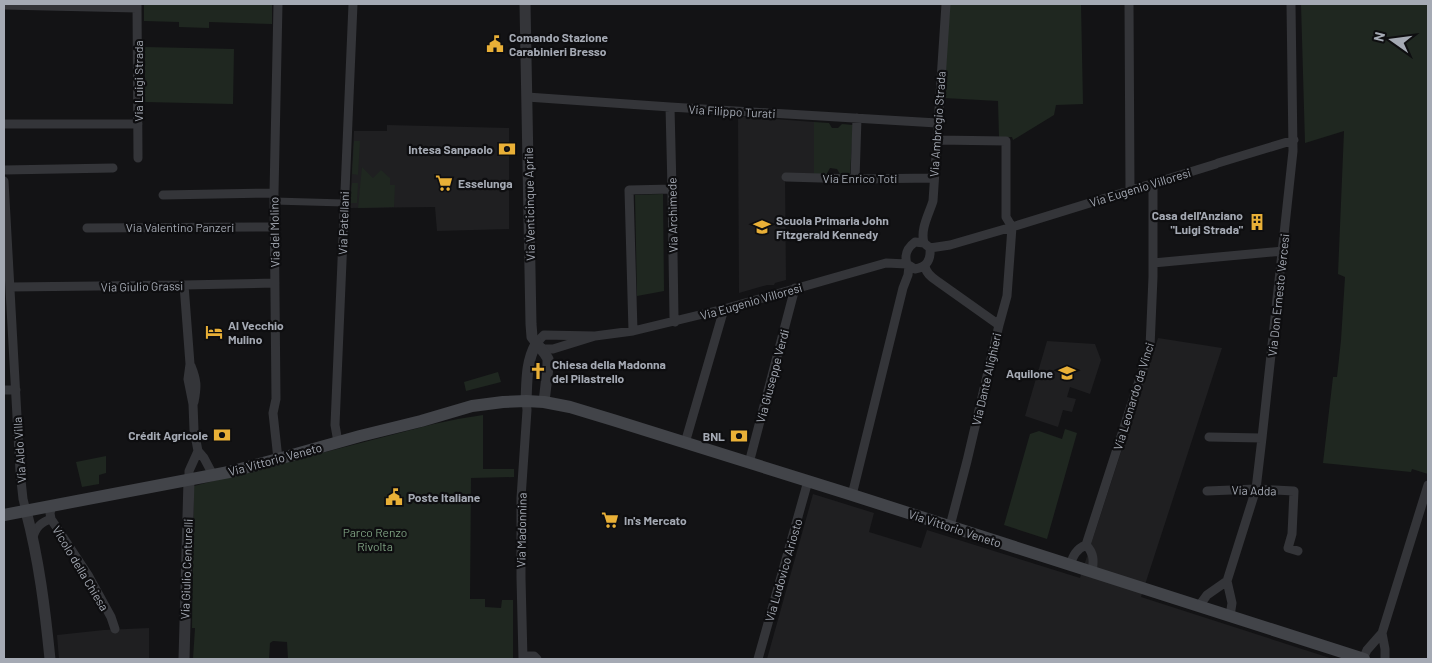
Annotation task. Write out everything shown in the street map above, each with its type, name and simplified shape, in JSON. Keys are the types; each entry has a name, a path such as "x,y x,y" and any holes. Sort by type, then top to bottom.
{"main road":[{"name":"Via Vittorio Veneto","path":"4,515 213,475 421,422 472,406 526,401 544,402 570,407 808,481 1363,659"}],"street":[{"name":"Via del Molino","path":"278,4 274,197 276,399 273,413 278,459"},
{"name":"Via Patellani","path":"338,442 335,425 353,4"},
{"name":"Via Venticinque Aprile","path":"525,4 531,324 532,337 536,344"},
{"name":"Via Ambrogio Strada","path":"927,245 922,237 932,200 946,4"},
{"path":"1129,4 1130,190"},
{"name":"Via Don Ernesto Vercesi","path":"1230,616 1232,603 1227,581 1256,490 1283,252 1294,140 1291,4"},
{"path":"4,5 137,6"},
{"name":"Via Luigi Strada","path":"137,6 138,158"},
{"name":"Via Filippo Turati","path":"527,97 937,124"},
{"name":"Via Archimede","path":"670,107 675,322"},
{"path":"856,179 857,118"},
{"path":"4,124 138,124"},
{"path":"937,140 1006,141 1006,217 1012,227 1007,296 999,325"},
{"name":"Via Eugenio Villoresi","path":"927,245 950,244 1012,227 1294,140"},
{"path":"4,170 113,168"},
{"name":"Via Enrico Toti","path":"786,178 934,178"},
{"name":"Via Aldo Villa","path":"4,180 6,263 10,287 20,471 26,511"},
{"name":"Via Leonardo da Vinci","path":"1086,545 1150,347 1153,183"},
{"path":"633,331 629,190 672,188"},
{"path":"163,195 274,197 344,203"},
{"name":"Via Valentino Panzeri","path":"87,228 274,227"},
{"path":"852,495 903,288 908,275 908,265 905,257 908,249 915,242 927,245 927,262 915,269 908,265"},
{"name":"Via Eugenio Villoresi","path":"927,262 950,244"},
{"path":"1153,263 1283,252"},
{"name":"Via Dante Alighieri","path":"927,262 925,270 929,275 999,325 950,526"},
{"name":"Via Eugenio Villoresi","path":"595,336 554,349 544,348 536,344 544,335 595,336 633,331 724,309 886,263 908,265"},
{"name":"Via Giulio Grassi","path":"10,287 274,283"},
{"path":"184,285 190,364 197,386 193,404 194,430 198,452 188,480"},
{"name":"Via Giuseppe Verdi","path":"749,463 794,288"},
{"path":"685,443 724,309"},
{"path":"526,401 529,361 536,344 548,359 544,402"},
{"path":"4,390 16,390"},
{"name":"Via Madonnina","path":"523,658 521,498 526,401"},
{"path":"1209,437 1262,438"},
{"path":"198,452 204,458 213,475"},
{"name":"Via Giulio Centurelli","path":"184,659 188,480"},
{"name":"Via Ludovico Ariosto","path":"758,659 808,481"},
{"path":"1363,659 1367,650 1382,633 1428,485"},
{"name":"Via Adda","path":"1207,490 1294,491 1292,534 1288,548 1298,551"},
{"name":"Vicolo della Chiesa","path":"52,506 51,519 88,575 111,617 115,630"},
{"path":"26,511 33,537 42,588 50,659"},
{"path":"33,537 37,527 51,519"},
{"path":"1070,565 1077,550 1086,545 1092,552 1094,559 1092,572"},
{"path":"1199,606 1207,594 1227,581"},
{"path":"1382,633 1385,659"},
{"path":"523,658 534,656 537,659"}],"shaded area":[{"name":"Scuola Primaria John Fitzgerald Kennedy","path":"738,116 814,122 814,174 785,174 786,280 774,285 767,285 739,293"},
{"path":"387,125 509,128 509,229 437,231 435,207 350,208 354,131 387,131"},
{"path":"1158,338 1222,348 1141,597 1333,659 767,659 813,494 874,513 869,532 921,548 927,530 1080,578"},
{"name":"Aquilone","path":"1047,341 1095,344 1101,360 1090,394 1070,387 1067,397 1076,399 1072,412 1063,410 1058,427 1025,416"},
{"path":"149,628 149,659 59,659 57,635"}],"green space":[{"path":"144,4 272,4 272,24 209,22 209,28 179,27 179,22 144,21"},
{"path":"949,4 1081,4 1083,104 1056,105 1054,115 1013,140 1012,137 999,137 998,101 944,98"},
{"path":"1301,4 1428,4 1428,474 1412,469 1411,472 1323,463 1333,377 1337,377 1345,277 1338,274 1344,131 1305,143"},
{"path":"145,47 234,49 233,104 145,102"},
{"path":"814,122 829,123 832,128 838,128 842,124 853,125 850,174 840,174 837,169 830,168 826,175 814,174"},
{"path":"354,141 360,141 358,175 352,174"},
{"path":"362,167 373,178 381,170 390,178 390,185 395,185 394,207 358,208"},
{"path":"352,183 358,183 357,203 350,203"},
{"path":"663,194 664,291 637,296 635,195"},
{"path":"498,372 501,382 466,391 464,382"},
{"name":"Parco Renzo Rivolta","path":"483,415 483,469 514,469 514,477 471,478 470,599 485,599 485,607 501,608 502,600 513,600 513,659 288,659 287,642 273,641 270,643 269,659 193,659 195,628 192,628 194,486 434,424"},
{"path":"1065,429 1077,433 1047,539 1004,525 1030,434 1039,431 1062,439"},
{"path":"106,456 106,473 99,475 99,484 82,487 76,462"}],"place":[{"name":"Comando Stazione Carabinieri Bresso","path":"495,44"},
{"name":"Intesa Sanpaolo","path":"507,149"},
{"name":"Esselunga","path":"444,183"},
{"name":"Casa dell'Anziano \"Luigi Strada\"","path":"1257,222"},
{"name":"Scuola Primaria John Fitzgerald Kennedy","path":"762,227"},
{"name":"Al Vecchio Mulino","path":"214,332"},
{"name":"Chiesa della Madonna del Pilastrello","path":"538,371"},
{"name":"Aquilone","path":"1067,373"},
{"name":"Crédit Agricole","path":"222,435"},
{"name":"BNL","path":"739,436"},
{"name":"Poste Italiane","path":"394,497"},
{"name":"In's Mercato","path":"610,520"}]}
